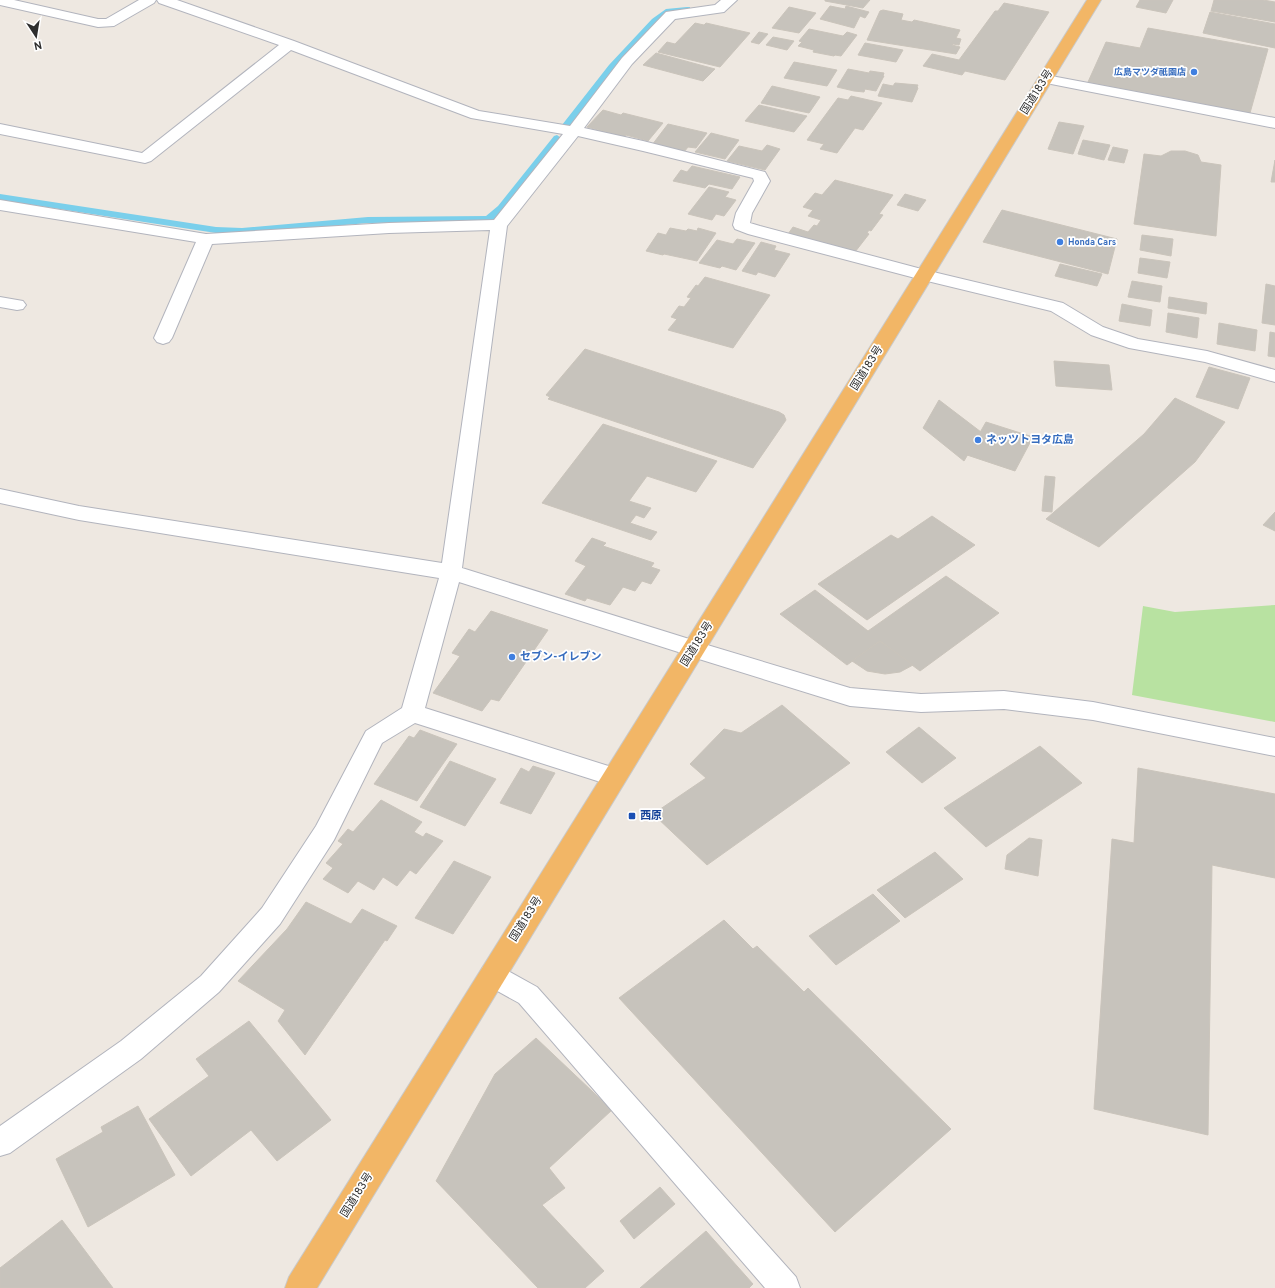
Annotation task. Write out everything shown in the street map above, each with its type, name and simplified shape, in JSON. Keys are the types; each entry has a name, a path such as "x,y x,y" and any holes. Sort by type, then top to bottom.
{"highway":[{"name":"国道183号","path":"300,1288 1094,0"}],"street":[{"path":"0,1 98,23 110,23 149,0"},
{"path":"164,0 289,44 476,115 574,131 643,146 760,175 762,181 744,212 741,225 754,230 925,275 1057,307 1097,331 1135,344 1207,356 1275,376"},
{"path":"0,1143 131,1050 210,984 275,909 325,833 374,737 412,713 451,572 499,224 574,131 627,61 671,15 719,9 730,0"},
{"path":"0,129 145,158 289,44"},
{"path":"1046,79 1275,123"},
{"path":"0,205 206,239 389,228 499,224"},
{"path":"163,338 206,239"},
{"path":"0,496 79,513 451,572 850,697 921,703 1004,700 1093,712 1275,747"},
{"path":"412,713 614,777"},
{"path":"492,975 528,995 785,1288"}],"green space":[{"path":"1275,605 1275,722 1132,695 1143,606 1175,612"}],"building":[{"path":"825,0 870,0 863,8 825,1"},
{"path":"1140,0 1173,0 1166,13 1136,7"},
{"path":"1214,0 1263,0 1275,2 1275,22 1211,11"},
{"path":"1004,3 1049,12 1005,80 965,71 962,75 923,66 932,54 959,60 995,11 998,11"},
{"path":"830,6 845,9 846,6 869,12 865,18 860,16 854,28 820,19"},
{"path":"789,7 816,13 799,33 772,28"},
{"path":"883,10 903,14 901,20 912,22 914,20 960,30 956,38 961,39 959,45 952,45 960,47 956,54 867,40 880,11"},
{"path":"1210,12 1275,24 1275,48 1203,33"},
{"path":"695,23 704,25 706,23 750,33 720,67 658,52 667,42 675,44"},
{"path":"1148,28 1268,49 1250,113 1088,82 1106,42 1140,48"},
{"path":"809,29 843,36 847,32 857,35 841,56 834,56 813,52 814,50 798,46 802,42 799,41"},
{"path":"759,32 768,34 759,44 751,42"},
{"path":"773,37 794,41 787,50 766,45"},
{"path":"865,43 903,50 896,62 858,55"},
{"path":"656,53 715,69 703,81 643,65"},
{"path":"794,62 837,70 827,86 784,78"},
{"path":"848,69 869,73 870,71 884,73 884,76 876,91 865,89 864,92 854,91 837,87"},
{"path":"895,83 918,85 912,102 878,96 883,84 893,86"},
{"path":"772,86 820,97 809,113 761,103"},
{"path":"851,96 882,103 863,130 855,128 837,153 820,149 824,144 807,140 838,98 848,100"},
{"path":"759,105 807,116 794,132 745,121"},
{"path":"603,110 621,115 623,113 663,123 648,141 626,135 625,137 587,127"},
{"path":"1059,122 1084,126 1073,154 1048,149"},
{"path":"668,124 707,133 696,148 688,147 684,152 652,145"},
{"path":"711,133 739,140 725,159 695,152"},
{"path":"1083,140 1110,145 1104,160 1078,154"},
{"path":"767,145 780,149 765,170 727,161 739,146 762,151"},
{"path":"1113,147 1128,150 1124,163 1108,160"},
{"path":"1171,151 1185,151 1198,155 1201,162 1221,165 1216,236 1134,224 1144,154 1161,156"},
{"path":"1275,160 1275,182 1271,182"},
{"path":"692,166 740,177 732,189 709,184 705,188 673,181 681,170 687,172"},
{"path":"835,180 893,195 879,214 883,215 871,231 869,230 867,233 869,234 855,252 788,234 793,227 808,232 814,225 817,226 821,220 808,216 813,210 803,207 815,193 822,195"},
{"path":"709,187 729,192 725,197 736,200 724,216 716,214 712,220 688,214"},
{"path":"905,194 926,200 918,211 897,205"},
{"path":"1002,210 1117,239 1108,274 983,242"},
{"path":"670,228 686,231 688,229 697,231 698,228 716,233 697,261 646,251 658,233 666,235"},
{"path":"1142,235 1173,239 1171,256 1140,250"},
{"path":"737,239 755,243 736,270 722,266 720,268 699,263 717,240 733,244"},
{"path":"761,242 776,246 774,250 790,254 775,277 758,272 756,275 742,271"},
{"path":"1140,258 1170,262 1167,278 1138,273"},
{"path":"1060,264 1102,274 1097,286 1055,276"},
{"path":"705,277 770,295 733,348 668,330 677,319 671,317 679,306 684,307 691,298 687,297 696,285 698,286"},
{"path":"1132,281 1162,286 1160,302 1128,297"},
{"path":"1266,284 1275,286 1275,325 1262,323"},
{"path":"1169,297 1207,303 1206,314 1168,308"},
{"path":"1122,304 1152,310 1150,326 1119,321"},
{"path":"1168,313 1199,318 1197,338 1166,332"},
{"path":"1219,323 1257,330 1255,351 1217,344"},
{"path":"1270,332 1275,333 1275,357 1268,356"},
{"path":"585,349 779,412 784,415 786,420 753,468 548,399 550,397 546,395"},
{"path":"1054,361 1109,365 1112,390 1056,386"},
{"path":"1209,367 1250,378 1238,409 1196,397"},
{"path":"1175,398 1225,422 1195,462 1099,547 1046,519 1144,434"},
{"path":"939,400 981,432 964,461 923,428"},
{"path":"986,422 1033,437 1015,471 967,455"},
{"path":"603,424 717,461 696,492 647,476 629,501 651,508 644,518 636,515 630,523 657,532 651,540 542,503"},
{"path":"1045,476 1055,477 1052,512 1042,511"},
{"path":"1275,512 1275,531 1263,525"},
{"path":"932,516 975,545 867,620 818,584 891,535 898,539"},
{"path":"592,538 606,543 603,546 654,563 651,567 660,570 651,584 642,581 635,591 623,587 610,605 587,598 585,601 565,594 586,566 575,561"},
{"path":"946,576 999,613 920,671 880,641 847,665 780,614 815,590 868,631"},
{"path":"491,611 548,630 499,701 491,699 482,711 433,693 460,656 452,653 469,629 475,632"},
{"path":"880,641 913,665 900,672 885,674 867,671 852,661"},
{"path":"782,705 850,763 707,865 653,814 706,778 690,764 724,729 741,733"},
{"path":"919,727 956,758 922,783 886,752"},
{"path":"420,730 457,744 417,801 374,784 409,736 414,738"},
{"path":"1040,746 1082,783 986,847 944,808"},
{"path":"450,761 496,779 465,826 420,807"},
{"path":"533,766 555,773 531,814 500,803 521,768 529,772"},
{"path":"1138,768 1275,794 1275,878 1212,865 1208,1135 1094,1109 1112,839 1134,843"},
{"path":"381,800 422,822 414,832 423,837 426,833 443,841 416,874 410,870 397,886 383,877 374,890 358,881 348,893 323,879 333,868 326,863 343,844 338,841 348,829 353,832"},
{"path":"1029,838 1042,840 1038,876 1005,869 1007,855"},
{"path":"935,852 963,879 905,918 877,890"},
{"path":"454,861 491,877 453,934 415,918"},
{"path":"873,894 900,921 836,965 809,936"},
{"path":"306,902 351,924 362,909 397,926 387,941 385,940 305,1055 278,1021 285,1010 238,981 287,929"},
{"path":"724,920 753,949 757,946 804,992 808,988 951,1129 835,1232 619,998"},
{"path":"249,1021 331,1120 277,1161 251,1130 191,1176 149,1119 209,1076 196,1059"},
{"path":"536,1038 612,1110 549,1168 565,1188 542,1205 604,1271 585,1288 538,1288 436,1181 495,1074"},
{"path":"138,1106 175,1175 88,1227 56,1159 103,1132 101,1127"},
{"path":"660,1187 675,1204 634,1239 620,1221"},
{"path":"62,1220 113,1288 0,1288 0,1268"},
{"path":"706,1231 753,1284 749,1288 640,1288"}],"waterway":[{"path":"565,127 612,67 655,21 669,11 687,9"},
{"path":"0,197 216,230 242,231 368,220 488,219 501,208 557,138"}],"place":[{"name":"広島マツダ祇園店","path":"1194,72"},
{"name":"Honda Cars","path":"1060,242"},
{"name":"ネッツトヨタ広島","path":"978,440"},
{"name":"セブン-イレブン","path":"512,657"},
{"name":"西原","path":"632,816"}]}
